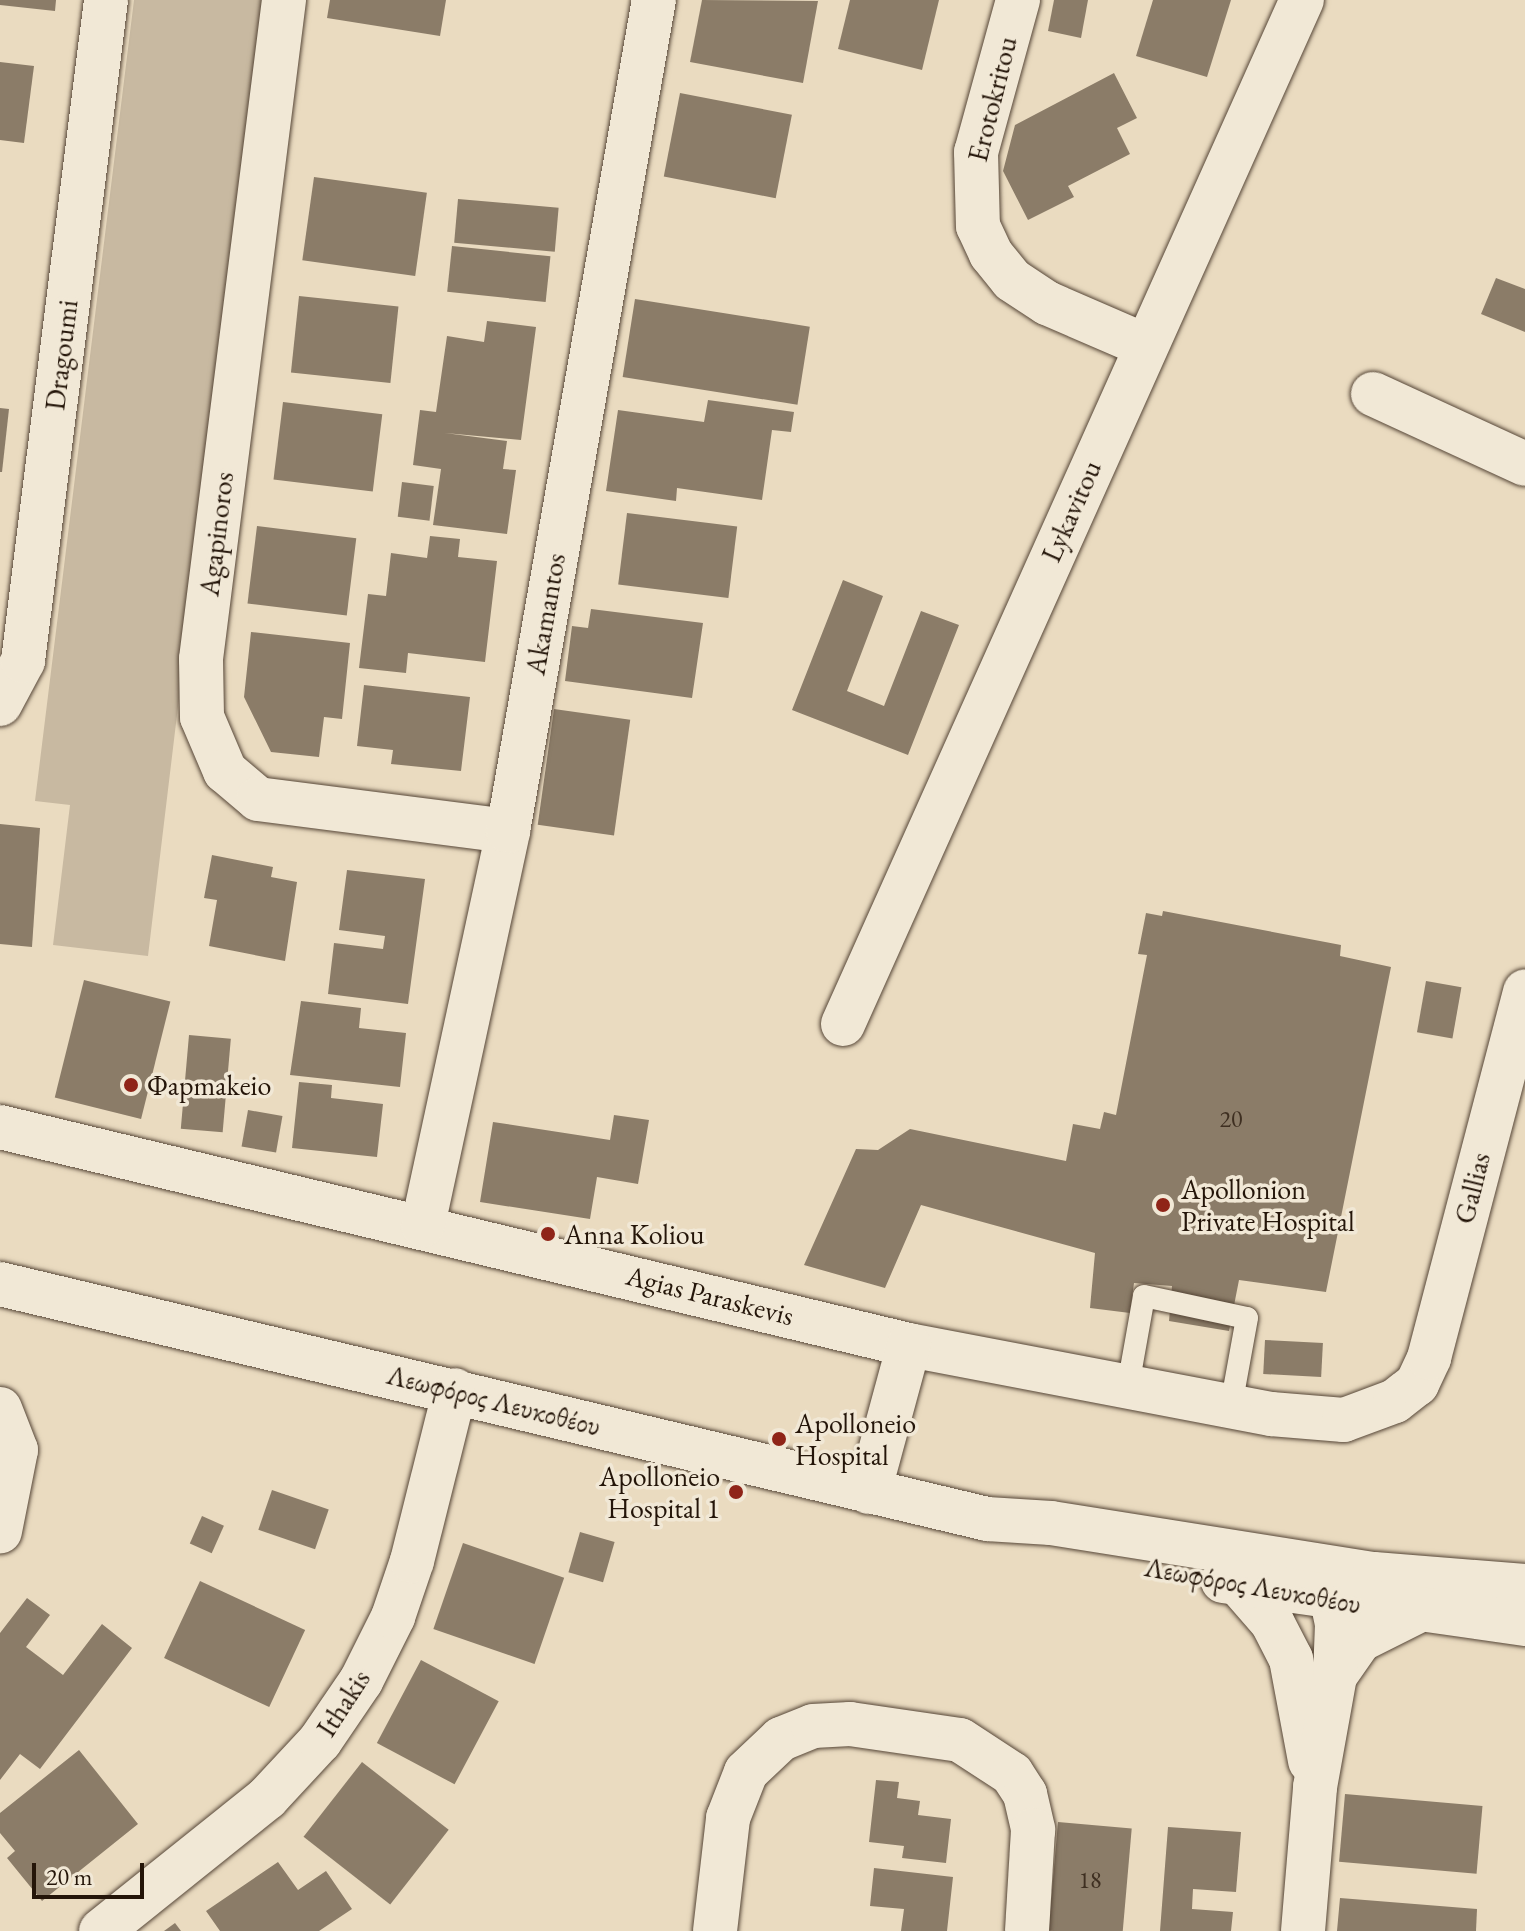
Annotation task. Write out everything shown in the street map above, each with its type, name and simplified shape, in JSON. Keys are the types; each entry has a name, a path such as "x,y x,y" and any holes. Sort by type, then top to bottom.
{"street":[{"name":"Dragoumi","path":"0,704 23,661 106,0"},
{"name":"Agapinoros","path":"284,0 201,659 202,717 225,771 258,799 508,831"},
{"name":"Akamantos","path":"423,1225 508,831 654,0"},
{"name":"Erotokritou","path":"1018,0 976,152 978,226 991,254 1012,280 1047,303 1144,345"},
{"name":"Lykavitou","path":"843,1024 1144,345 1302,0"},
{"path":"1373,394 1525,464"},
{"name":"Gallias","path":"1417,1384 1437,1329 1525,991"},
{"name":"Agias Paraskevis","path":"0,1127 423,1225 909,1345 1231,1406 1344,1420 1382,1408 1417,1384"},
{"name":"Λεωφόρος Λευκοθέου","path":"0,1284 987,1519 1051,1523 1301,1563 1525,1586"},
{"path":"869,1492 909,1345"},
{"name":"Ithakis","path":"101,1931 267,1798 320,1741 361,1681 393,1617 412,1561 455,1390"},
{"path":"0,1409 16,1450 0,1531"},
{"name":"Λεωφόρος Λευκοθέου","path":"987,1519 1046,1545 1238,1583 1335,1601 1525,1624"},
{"path":"1301,1563 1324,1581 1335,1601 1335,1676 1315,1787 1303,1931"},
{"path":"1238,1583 1272,1622 1291,1659 1315,1787"},
{"path":"1335,1676 1360,1640 1416,1612"},
{"path":"715,1931 728,1818 738,1788 746,1772 781,1739 813,1726 930,1732 985,1752 1012,1774 1025,1794 1035,1858 1027,1931"}],"lane":[{"path":"1128,1386 1144,1296 1247,1318 1231,1406"}],"shaded area":[{"path":"134,0 263,0 148,956 53,945 70,805 35,801"}],"building":[{"path":"0,0 56,0 55,11 0,5"},
{"path":"330,0 446,0 440,36 327,18"},
{"path":"702,0 818,1 803,83 690,62"},
{"path":"850,0 939,0 922,70 838,49"},
{"path":"1054,0 1088,0 1081,38 1048,31"},
{"path":"1153,0 1231,0 1207,77 1136,56"},
{"path":"0,62 34,66 24,143 0,140"},
{"path":"1114,73 1137,118 1117,128 1130,154 1068,186 1074,197 1028,220 1003,171 1015,125"},
{"path":"680,93 792,115 776,198 664,176"},
{"path":"314,177 427,193 415,276 302,260"},
{"path":"458,199 559,208 555,252 454,243"},
{"path":"452,246 550,256 546,302 447,292"},
{"path":"1496,278 1525,289 1525,332 1481,314"},
{"path":"299,296 398,306 390,383 291,373"},
{"path":"635,299 810,327 797,405 623,377"},
{"path":"487,321 536,327 521,440 445,433 507,441 503,469 516,470 507,534 433,525 441,469 413,465 420,410 436,412 447,336 484,342"},
{"path":"708,400 794,412 791,432 772,430 762,500 677,488 676,501 606,491 618,410 704,422"},
{"path":"283,402 382,414 373,492 273,479"},
{"path":"0,408 9,409 2,472 0,472"},
{"path":"402,482 434,486 429,521 398,517"},
{"path":"627,513 737,527 728,598 618,584"},
{"path":"257,526 356,538 347,616 247,603"},
{"path":"430,536 460,539 458,557 497,561 485,662 408,653 406,673 359,668 368,594 386,596 391,553 427,558"},
{"path":"843,580 883,596 847,691 884,706 921,611 959,625 908,755 792,710"},
{"path":"591,609 703,623 692,698 565,681 572,626 588,628"},
{"path":"251,632 350,643 342,719 324,717 319,757 271,752 244,697"},
{"path":"364,685 470,697 461,771 391,764 393,750 357,746"},
{"path":"554,709 630,720 614,836 538,825"},
{"path":"0,824 40,828 32,947 0,944"},
{"path":"212,855 273,867 271,877 297,882 285,961 209,946 217,900 204,898"},
{"path":"347,870 425,879 408,1004 328,994 334,943 383,949 385,936 339,930"},
{"path":"1163,911 1341,945 1340,956 1391,967 1326,1292 1239,1280 1229,1331 1169,1321 1172,1286 1134,1283 1130,1313 1090,1308 1095,1253 921,1205 885,1288 804,1265 856,1149 878,1150 910,1129 1066,1161 1073,1124 1100,1129 1104,1112 1116,1115 1147,955 1138,954 1146,913 1162,916"},
{"path":"84,980 170,1002 141,1119 55,1097"},
{"path":"1426,981 1461,987 1452,1038 1417,1032"},
{"path":"301,1001 361,1008 359,1028 406,1033 400,1087 290,1075"},
{"path":"189,1035 231,1039 223,1132 181,1129"},
{"path":"299,1082 332,1085 331,1098 383,1104 377,1157 292,1148"},
{"path":"248,1110 282,1116 276,1153 242,1146"},
{"path":"614,1115 649,1120 638,1184 597,1177 590,1219 480,1202 493,1122 610,1140"},
{"path":"1265,1340 1323,1343 1321,1377 1263,1374"},
{"path":"272,1490 329,1510 315,1549 258,1530"},
{"path":"202,1516 224,1526 212,1553 190,1543"},
{"path":"580,1532 615,1542 603,1582 568,1572"},
{"path":"463,1543 564,1578 535,1664 433,1629"},
{"path":"200,1581 305,1630 269,1707 164,1658"},
{"path":"27,1598 50,1615 26,1647 63,1675 102,1624 132,1648 40,1769 20,1754 0,1780 0,1633"},
{"path":"421,1660 499,1701 455,1784 377,1743"},
{"path":"79,1750 138,1824 42,1901 7,1858 15,1851 0,1833 0,1813"},
{"path":"362,1762 449,1830 390,1905 304,1837"},
{"path":"876,1780 899,1782 897,1798 920,1801 918,1815 951,1819 946,1863 902,1858 904,1846 869,1842"},
{"path":"1345,1794 1482,1806 1477,1874 1339,1862"},
{"path":"1058,1822 1132,1828 1123,1931 1049,1931"},
{"path":"1168,1827 1241,1832 1236,1892 1193,1889 1192,1909 1233,1912 1231,1931 1160,1931"},
{"path":"278,1862 298,1890 326,1871 352,1909 319,1931 220,1931 206,1911"},
{"path":"874,1868 953,1877 947,1931 901,1931 904,1909 870,1906"},
{"path":"1340,1898 1477,1909 1476,1931 1337,1931"},
{"path":"175,1923 181,1931 164,1931"}],"place":[{"name":"Φapmakeio","path":"131,1085"},
{"name":"Apollonion Private Hospital","path":"1163,1205"},
{"name":"Anna Koliou","path":"548,1234"},
{"name":"Apolloneio Hospital","path":"779,1439"},
{"name":"Apolloneio Hospital 1","path":"736,1492"}]}
